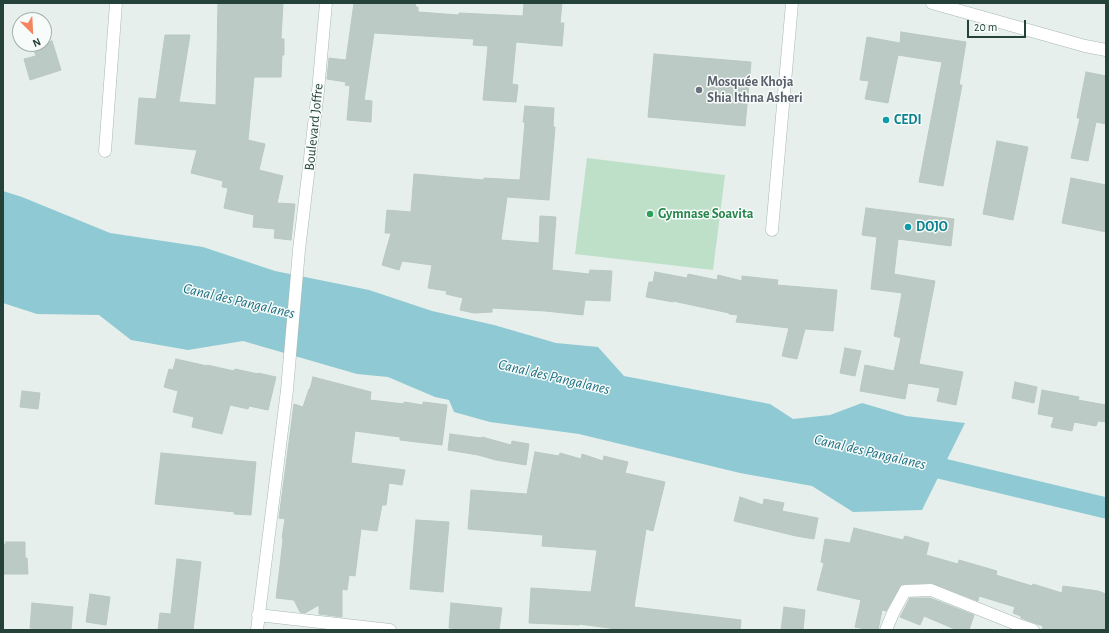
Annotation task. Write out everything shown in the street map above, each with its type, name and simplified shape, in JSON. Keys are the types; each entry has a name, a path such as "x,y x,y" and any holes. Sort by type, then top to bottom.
{"street":[{"path":"106,151 116,3"},
{"name":"Boulevard Joffre","path":"257,630 287,390 299,250 318,91 326,3"},
{"path":"772,230 792,3"},
{"path":"937,4 955,3"},
{"path":"937,4 1085,46 1106,50"},
{"path":"886,630 905,591 931,590 1033,630"},
{"path":"258,616 390,630"}],"green space":[{"name":"Gymnase Soavita","path":"587,158 725,175 713,270 575,254"}],"water":[{"path":"3,191 22,197 110,233 203,247 275,271 369,290 432,311 494,325 556,343 598,347 624,376 770,404 793,419 830,415 862,403 906,416 965,423 922,510 853,512 812,486 740,473 579,434 490,422 454,412 449,400 435,397 388,377 357,374 243,341 188,350 131,340 99,315 37,314 3,303"}],"building":[{"path":"218,3 283,3 281,39 284,39 284,55 282,55 281,77 254,77 248,140 265,144 259,170 283,176 277,203 295,204 291,240 274,238 275,229 253,227 254,215 224,208 228,188 222,187 223,181 191,173 197,150 135,144 139,98 156,99 165,35 190,35 179,102 216,105"},
{"path":"354,3 416,3 415,7 418,7 418,12 459,15 459,13 523,16 524,3 562,3 560,23 564,23 562,46 516,42 512,84 518,85 516,102 483,100 488,46 473,45 474,39 374,33 364,100 372,101 371,122 347,120 350,86 345,85 346,82 327,79 329,58 346,60"},
{"path":"901,32 966,42 959,85 962,85 943,186 919,182 942,62 898,55 888,103 865,99 869,81 860,80 867,37 900,43"},
{"path":"52,41 61,70 30,80 24,59 36,56 35,52 52,52"},
{"name":"Mosquée Khoja Shia Ithna Asheri","path":"654,54 751,62 745,126 648,117"},
{"path":"1086,72 1106,76 1106,124 1096,122 1088,161 1071,158 1080,118 1077,118"},
{"path":"525,106 554,108 553,127 555,127 549,200 507,197 501,240 539,243 540,216 556,217 552,270 589,274 590,270 612,271 610,301 585,300 583,315 492,308 492,312 474,313 460,310 463,298 446,294 447,291 428,288 432,265 402,261 399,270 382,265 391,233 385,233 387,210 411,212 414,174 484,180 484,178 520,180"},
{"path":"997,141 1028,147 1013,220 983,214"},
{"path":"1071,178 1106,185 1106,232 1062,223"},
{"path":"866,208 954,219 951,246 898,239 894,274 935,281 919,364 963,372 956,405 937,401 940,388 908,383 905,399 860,391 865,365 894,371 901,338 894,336 902,293 871,289 877,237 862,235"},
{"path":"655,272 687,278 688,274 717,280 718,275 742,281 742,276 778,280 777,285 837,290 833,331 805,329 797,359 782,356 789,328 736,322 738,315 673,301 646,297 649,282 653,282"},
{"path":"845,348 861,351 855,376 840,373"},
{"path":"176,359 234,371 235,369 276,377 268,410 249,406 248,409 230,405 222,434 192,427 194,417 173,412 178,391 164,387 169,369 173,370"},
{"path":"313,377 371,392 370,400 404,404 404,402 423,405 423,402 447,405 442,445 400,440 400,437 355,431 351,463 405,470 402,485 389,483 386,505 382,505 377,531 361,529 355,576 349,575 347,590 342,589 342,617 319,614 319,605 305,613 300,612 294,600 276,598 285,519 279,518 294,404 303,407"},
{"path":"1015,382 1037,387 1034,403 1012,398"},
{"path":"1042,390 1079,397 1078,400 1106,405 1106,422 1098,421 1096,426 1074,422 1072,431 1051,427 1054,417 1038,414"},
{"path":"22,391 40,393 38,409 20,407"},
{"path":"450,434 482,437 511,445 512,441 529,444 526,465 448,450"},
{"path":"535,452 559,456 560,453 581,459 582,454 603,461 604,456 628,462 625,473 665,482 653,531 646,529 634,607 741,620 740,630 624,630 579,624 529,623 531,588 591,592 597,550 542,546 543,535 468,529 471,490 527,494"},
{"path":"161,453 256,462 251,515 155,504"},
{"path":"740,497 763,505 764,499 784,503 782,511 818,518 814,539 734,521"},
{"path":"416,520 449,522 443,592 410,589"},
{"path":"854,528 903,540 905,536 929,543 926,555 958,564 959,560 997,571 996,575 1032,586 1033,584 1062,593 1063,586 1098,591 1106,594 1106,630 1042,630 1043,626 1021,618 1021,616 1013,613 1015,607 979,596 978,601 931,583 901,585 886,611 882,610 878,630 855,627 861,600 817,590 824,563 821,562 825,539 850,543"},
{"path":"6,542 25,542 25,558 27,558 28,574 3,574 3,544 6,544"},
{"path":"177,559 201,562 193,630 158,630 160,613 171,614"},
{"path":"90,594 110,597 106,625 86,622"},
{"path":"910,598 930,598 974,615 969,630 957,630 924,616 920,625 900,617"},
{"path":"32,603 73,607 71,630 46,630 30,628"},
{"path":"451,603 502,608 499,630 449,628"},
{"path":"784,607 805,610 803,630 781,630"}],"waterway":[{"name":"Canal des Pangalanes","path":"914,462 1106,508"}],"place":[{"name":"Mosquée Khoja Shia Ithna Asheri","path":"699,90"},
{"name":"CEDI","path":"886,120"},
{"name":"Gymnase Soavita","path":"650,214"},
{"name":"DOJO","path":"908,227"}]}
